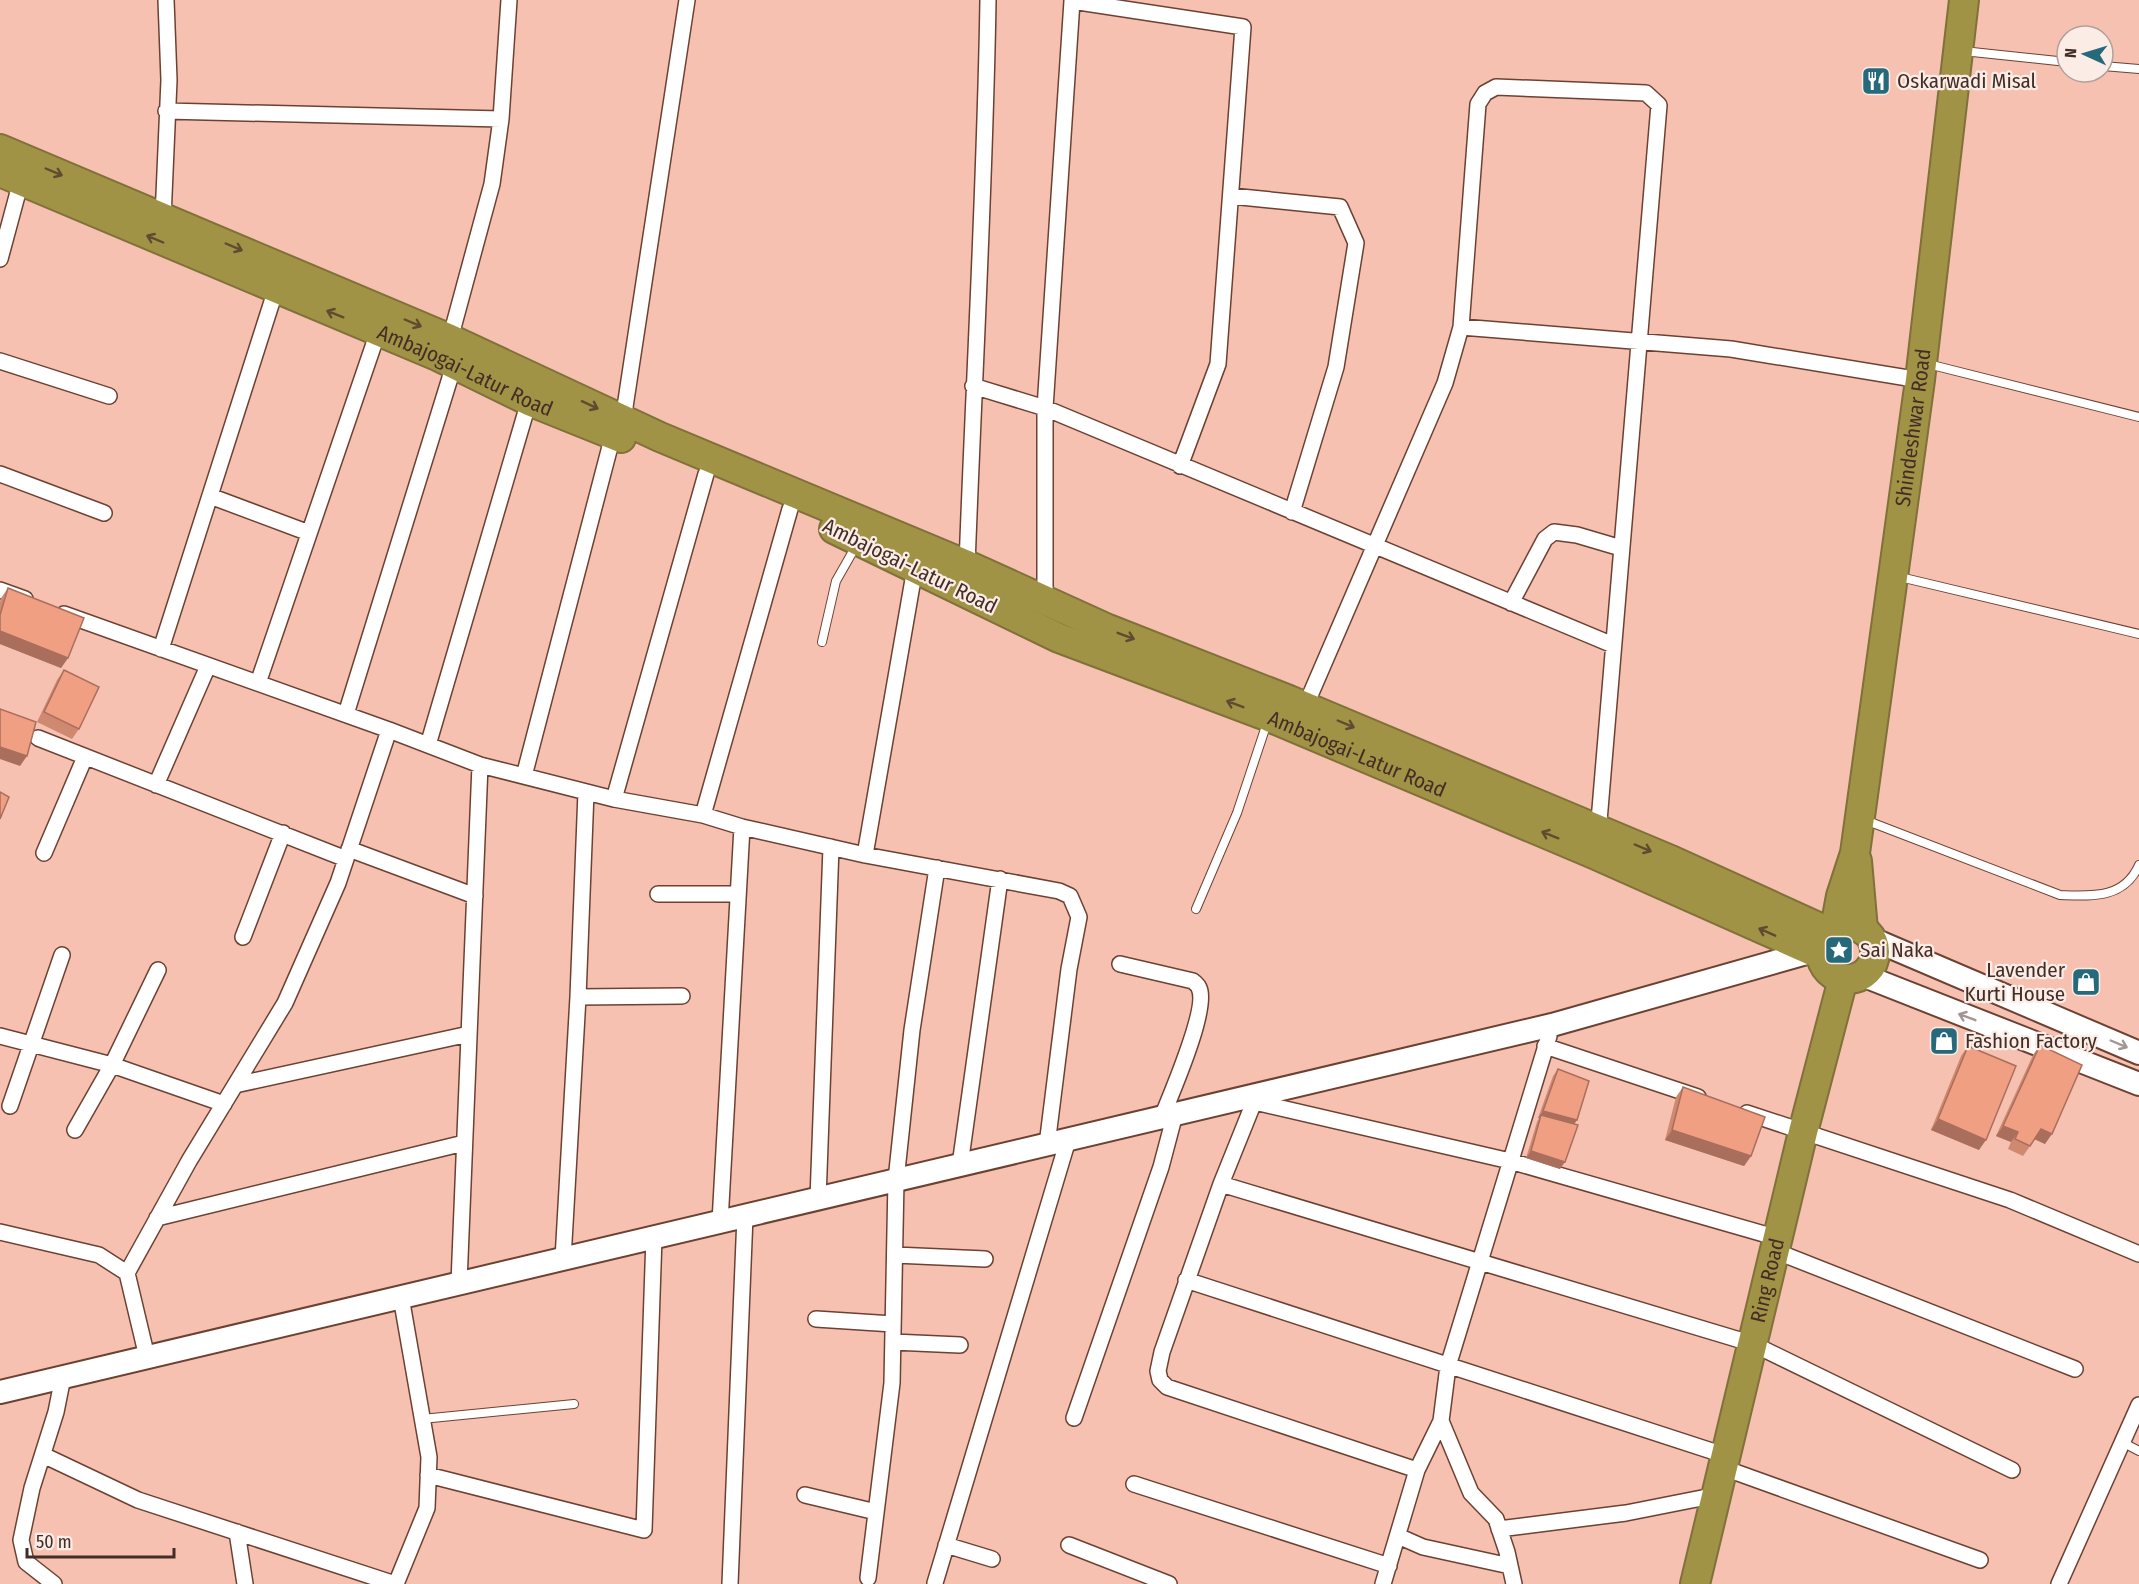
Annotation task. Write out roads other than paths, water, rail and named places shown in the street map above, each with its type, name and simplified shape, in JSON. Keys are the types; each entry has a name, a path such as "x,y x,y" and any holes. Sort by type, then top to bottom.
{"highway":[{"name":"Shindeshwar Road","path":"1824,942 1855,853 1921,371 1964,0"},
{"path":"0,149 163,218 618,427 968,565 1040,613 1108,629 1305,707 1596,842"},
{"name":"Ambajogai-Latur Road","path":"11,177 378,332 452,352 529,401 618,427 706,474 859,540 915,568 1040,613 1059,638 1596,842 1824,942"},
{"name":"Shindeshwar Road","path":"1855,853 1867,934"},
{"name":"Ambajogai-Latur Road","path":"1824,942 1850,925 1867,934"},
{"path":"1852,977 1874,959 1867,934"},
{"name":"Ambajogai-Latur Road","path":"1824,942 1824,966 1832,975 1852,977"},
{"name":"Ring Road","path":"1695,1584 1803,1132 1852,977"}],"main road":[{"name":"Ambajogai-Latur Road","path":"1867,934 2139,1053"},
{"path":"0,1392 1168,1116 1549,1036 1824,942"},
{"name":"Ambajogai-Latur Road","path":"1852,977 2139,1084"}],"street":[{"path":"163,218 169,80 166,0"},
{"path":"346,714 452,352 492,184 501,119 509,0"},
{"path":"524,776 618,427 687,0"},
{"path":"968,565 973,386 985,172 988,0"},
{"path":"1040,613 1045,408 1072,0 1243,27 1218,364 1180,466"},
{"path":"1305,707 1445,383 1461,327 1478,104 1485,93 1496,87 1646,93 1659,105 1596,842"},
{"path":"166,111 501,119"},
{"path":"0,259 11,177"},
{"path":"1231,195 1340,207 1356,243 1336,367 1292,512"},
{"path":"161,649 276,290"},
{"path":"1461,327 1731,349 1921,371"},
{"path":"258,683 378,332"},
{"path":"0,361 109,396"},
{"path":"973,386 1045,408 1613,645"},
{"path":"428,745 529,401"},
{"path":"0,474 104,513"},
{"path":"614,799 706,474"},
{"path":"210,496 309,532"},
{"path":"703,815 790,509"},
{"path":"1511,603 1545,539 1554,532 1577,535 1621,548"},
{"path":"865,855 915,568"},
{"path":"0,590 346,714 480,765 614,799 703,815 742,827 865,855 1000,879 1059,891 1070,896 1079,917 1069,969 1057,1142 935,1583"},
{"path":"156,785 208,666"},
{"path":"147,1357 127,1273 285,1003 338,883 389,730"},
{"path":"38,738 283,833 474,896"},
{"path":"44,853 85,757"},
{"path":"459,1284 480,765"},
{"path":"563,1259 578,997 586,792"},
{"path":"720,1222 742,827"},
{"path":"243,937 283,833"},
{"path":"818,1198 831,847"},
{"path":"868,1578 892,1383 896,1180 912,1030 937,868"},
{"path":"960,1165 1000,879"},
{"path":"658,894 738,894"},
{"path":"10,1106 62,955"},
{"path":"1074,1418 1161,1167 1168,1116 1201,1003 1200,988 1192,981 1120,964"},
{"path":"75,1130 112,1065 158,970"},
{"path":"578,997 682,996"},
{"path":"235,1085 469,1034"},
{"path":"0,1036 112,1065 224,1104"},
{"path":"1383,1584 1417,1470 1441,1421 1448,1366 1549,1036 1713,1102"},
{"path":"1417,1470 1167,1387 1160,1380 1158,1371 1186,1280 1221,1184 1247,1101 1510,1161 1777,1244 2075,1369"},
{"path":"1736,1110 2010,1200 2139,1254"},
{"path":"158,1218 464,1143"},
{"path":"1221,1184 1480,1260 1753,1344 2012,1470"},
{"path":"730,1584 745,1216"},
{"path":"0,1232 99,1255 127,1273"},
{"path":"428,1475 644,1530 654,1238"},
{"path":"894,1255 985,1259"},
{"path":"1186,1280 1448,1366 1726,1462 1980,1560"},
{"path":"42,1455 138,1500 395,1584 427,1508 429,1457 401,1297"},
{"path":"816,1319 893,1324"},
{"path":"893,1342 960,1345"},
{"path":"54,1584 26,1562 21,1540 24,1519 56,1412 63,1377"},
{"path":"2060,1584 2139,1405"},
{"path":"1441,1421 1471,1493 1496,1519 1514,1584"},
{"path":"1134,1484 1389,1566"},
{"path":"805,1495 876,1512"},
{"path":"1499,1529 1626,1513 1717,1495"},
{"path":"237,1532 245,1584"},
{"path":"1398,1536 1423,1547 1510,1566"},
{"path":"946,1545 992,1559"},
{"path":"1069,1545 1169,1584"}],"lane":[{"path":"1958,51 2055,61"},
{"path":"2115,67 2139,69"},
{"path":"1921,371 2139,417"},
{"path":"822,642 836,581 859,540"},
{"path":"1893,575 2139,634"},
{"path":"1196,909 1237,813 1269,717"},
{"path":"1859,817 2060,895 2092,896 2119,891 2134,876 2139,865"},
{"path":"422,1419 574,1404"},
{"path":"2122,1442 2139,1451"}],"place":[{"name":"Oskarwadi Misal","path":"1876,81"},
{"name":"Sai Naka","path":"1839,950"},
{"name":"Lavender Kurti House","path":"2086,982"},
{"name":"Fashion Factory","path":"1944,1041"}]}
